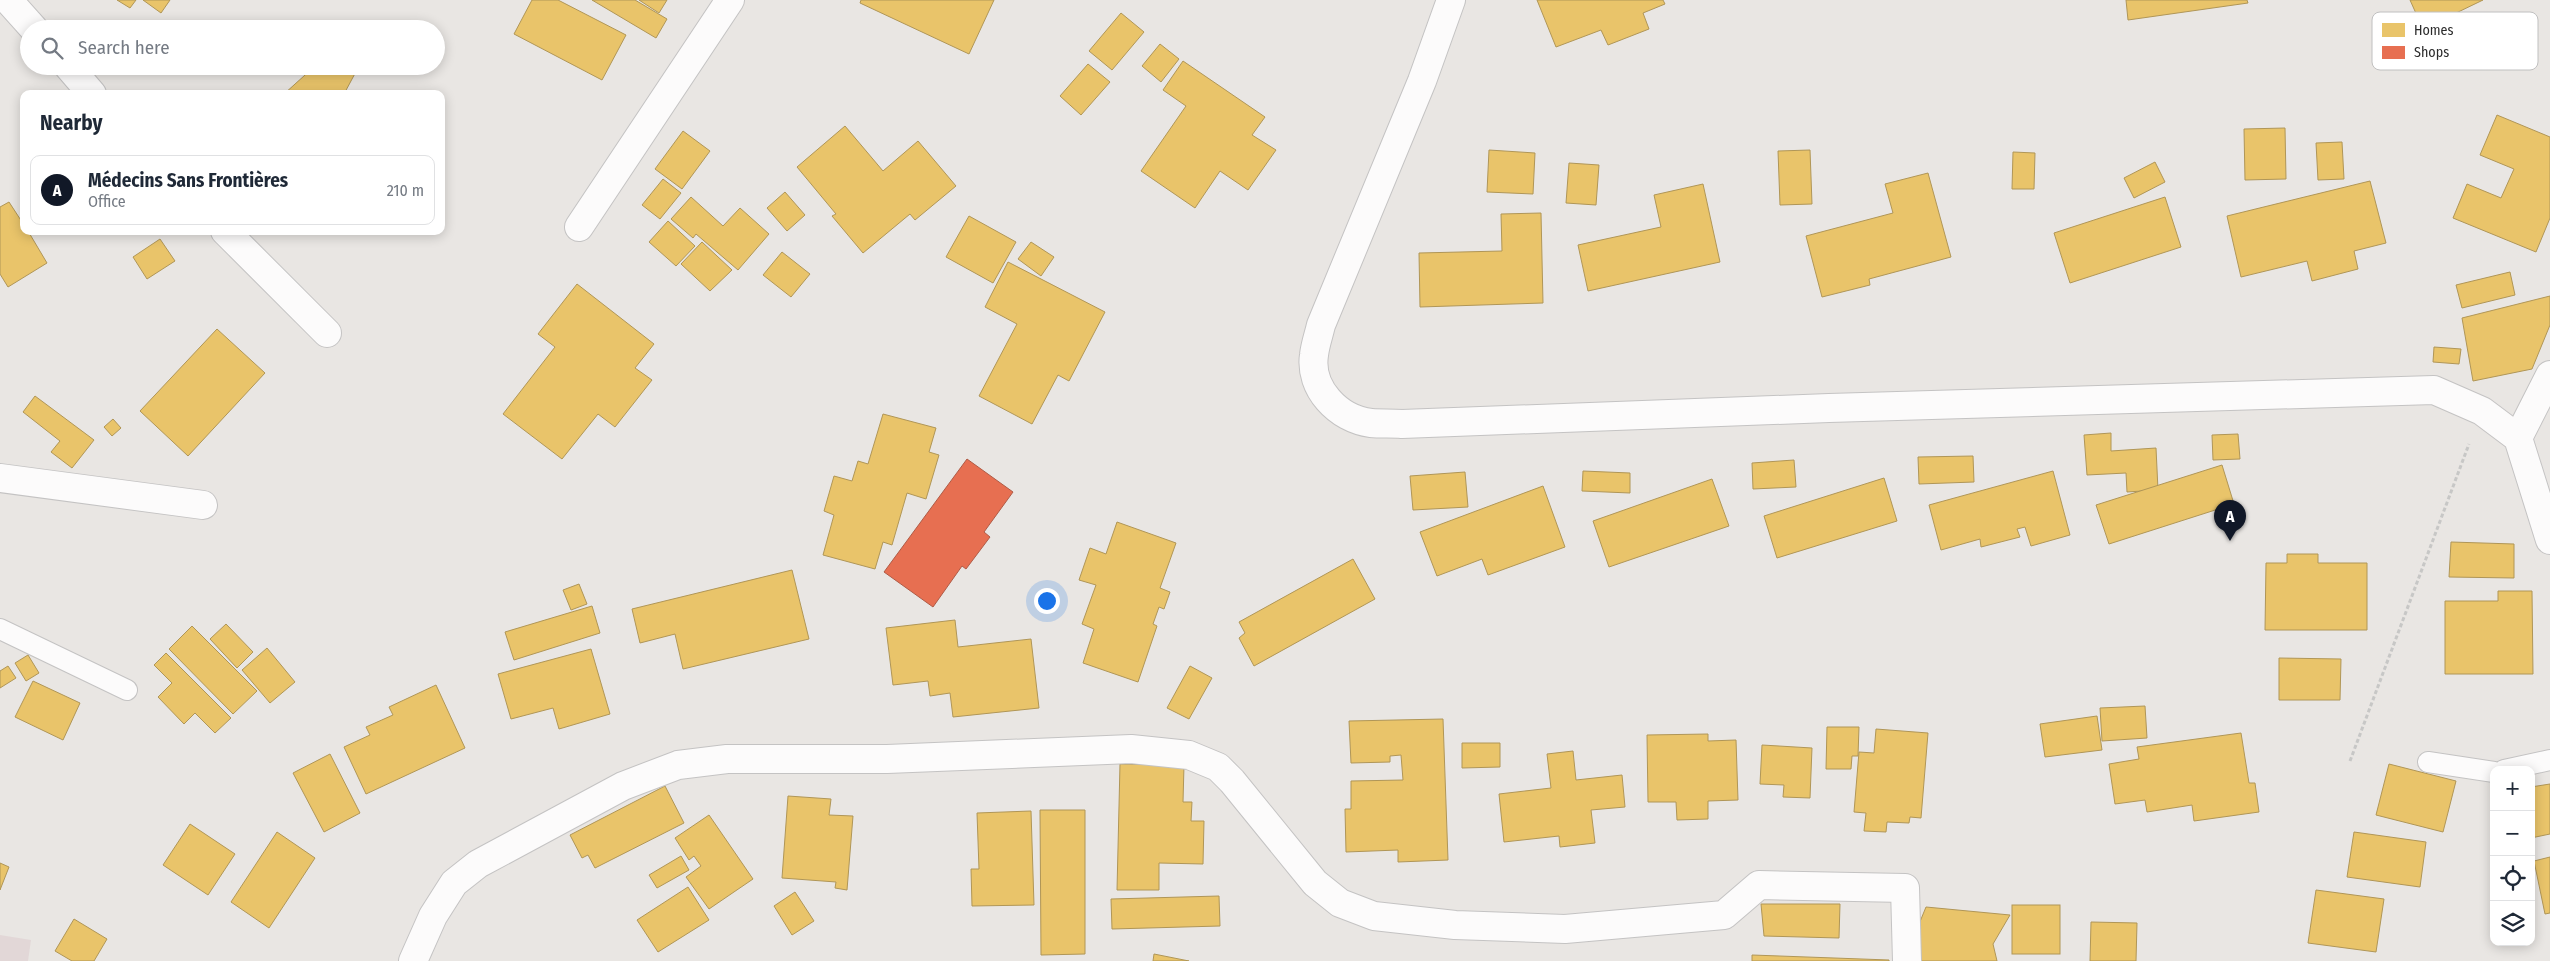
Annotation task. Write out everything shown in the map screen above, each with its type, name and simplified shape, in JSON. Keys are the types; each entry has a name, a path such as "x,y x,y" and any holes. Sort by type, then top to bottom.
{"street":[{"path":"8,0 26,20"},
{"path":"579,227 730,0"},
{"path":"1451,0 1422,81 1322,324 1314,356 1316,381 1329,403 1349,417 1369,423 1402,424 1829,408 2434,390 2482,411 2518,438 2550,540"},
{"path":"76,75 89,90"},
{"path":"229,235 327,332"},
{"path":"2518,438 2550,375"},
{"path":"0,478 204,505"},
{"path":"413,961 433,916 454,883 478,864 622,786 678,765 727,759 887,759 1132,749 1189,755 1218,767 1232,781 1315,883 1340,903 1374,916 1455,925 1565,929 1724,916 1759,885 1905,888 1907,961"}],"lane":[{"path":"0,629 127,690"},
{"path":"2522,766 2550,760"},
{"path":"2428,762 2490,771"}],"path":[{"path":"2350,761 2482,411"}],"shaded area":[{"path":"0,935 31,940 28,961 0,961"}],"building: Homes":[{"path":"117,0 136,0 130,8"},
{"path":"143,0 170,0 161,13"},
{"path":"532,0 558,0 626,35 602,80 514,34"},
{"path":"592,0 635,0 667,19 656,38"},
{"path":"639,0 667,0 659,13"},
{"path":"861,0 994,0 969,54 860,3"},
{"path":"1537,0 1663,0 1665,4 1643,13 1649,29 1608,45 1601,30 1556,47"},
{"path":"2126,0 2247,0 2248,3 2128,20"},
{"path":"2410,0 2483,0 2458,12 2415,12"},
{"path":"1121,13 1144,32 1112,70 1089,51"},
{"path":"1160,44 1179,59 1161,82 1142,66"},
{"path":"1183,61 1265,117 1252,135 1276,150 1248,190 1220,171 1195,208 1141,171 1186,106 1163,90"},
{"path":"1088,64 1110,82 1081,115 1060,96"},
{"path":"305,75 354,75 346,90 288,90"},
{"path":"2497,115 2550,137 2550,218 2536,252 2453,218 2467,184 2501,198 2514,169 2480,155"},
{"path":"845,126 883,171 918,141 956,186 915,220 910,214 863,253 832,216 836,214 797,167"},
{"path":"2285,128 2286,179 2245,180 2244,129"},
{"path":"683,131 710,151 682,189 655,169"},
{"path":"2342,142 2344,179 2318,180 2316,143"},
{"path":"1489,150 1535,153 1533,194 1487,192"},
{"path":"1810,150 1812,204 1780,205 1778,151"},
{"path":"2013,152 2035,153 2034,189 2012,189"},
{"path":"2155,162 2165,182 2134,198 2124,178"},
{"path":"1569,163 1599,165 1596,205 1566,203"},
{"path":"1928,173 1951,257 1869,279 1870,285 1822,297 1806,236 1893,213 1885,184"},
{"path":"663,179 681,193 660,219 642,205"},
{"path":"2370,181 2386,243 2354,251 2358,269 2312,281 2307,261 2241,277 2227,216"},
{"path":"1703,184 1720,262 1588,291 1578,245 1661,227 1654,195"},
{"path":"785,192 805,215 787,231 767,208"},
{"path":"691,197 723,226 740,208 769,234 738,270 696,234 693,238 671,219"},
{"path":"2165,197 2181,247 2070,283 2054,233"},
{"path":"9,202 20,219 20,235 30,235 47,263 8,287 0,274 0,207"},
{"path":"1541,213 1543,303 1420,307 1419,253 1502,251 1501,214"},
{"path":"969,216 1016,242 993,283 946,257"},
{"path":"668,221 695,246 676,266 649,242"},
{"path":"160,239 175,261 147,279 133,257"},
{"path":"702,242 732,270 710,291 681,264"},
{"path":"1031,242 1054,257 1041,276 1018,259"},
{"path":"782,252 810,274 791,297 763,275"},
{"path":"1008,262 1105,312 1069,381 1058,375 1032,424 979,396 1017,324 985,307"},
{"path":"2510,272 2515,295 2462,308 2456,285"},
{"path":"577,284 654,344 635,368 652,380 615,427 598,414 562,459 503,414 555,347 538,334"},
{"path":"2550,296 2550,325 2532,369 2473,381 2462,318"},
{"path":"217,329 265,373 188,456 140,411"},
{"path":"2434,347 2461,349 2459,364 2433,362"},
{"path":"35,396 94,440 72,468 51,452 60,441 23,412"},
{"path":"883,414 936,428 929,452 939,455 926,499 907,493 892,545 883,542 875,569 823,555 834,515 824,511 834,476 852,481 858,461 868,464"},
{"path":"113,419 121,428 112,436 104,427"},
{"path":"2111,433 2111,451 2156,448 2158,490 2127,492 2126,473 2087,475 2084,435"},
{"path":"2238,434 2240,459 2213,460 2212,435"},
{"path":"1973,456 1974,482 1919,484 1918,457"},
{"path":"1794,460 1796,487 1753,489 1752,463"},
{"path":"2222,465 2234,504 2109,544 2096,505"},
{"path":"1583,471 1630,473 1630,493 1582,491"},
{"path":"2053,471 2070,535 2031,546 2025,527 2017,529 2020,537 1981,547 1980,539 1941,550 1929,505"},
{"path":"1465,472 1468,507 1413,510 1410,476"},
{"path":"1884,478 1897,521 1777,558 1764,516"},
{"path":"1712,479 1729,526 1609,567 1593,521"},
{"path":"1543,486 1565,547 1488,575 1482,559 1437,576 1420,532"},
{"path":"1117,522 1176,543 1160,588 1170,592 1164,609 1159,607 1153,624 1157,626 1138,682 1083,663 1094,629 1082,624 1096,585 1079,580 1090,548 1106,554"},
{"path":"2451,542 2514,544 2514,578 2449,577"},
{"path":"2287,554 2318,554 2318,563 2367,563 2367,630 2265,630 2266,563 2287,563"},
{"path":"1353,559 1375,599 1254,666 1239,638 1245,633 1239,622"},
{"path":"792,570 809,639 683,669 675,634 640,643 632,609"},
{"path":"579,584 587,604 571,610 563,590"},
{"path":"2498,591 2532,591 2533,674 2445,674 2445,601 2498,601"},
{"path":"592,606 600,633 514,660 505,632"},
{"path":"955,620 958,647 1031,639 1039,708 953,717 950,693 930,696 928,681 893,685 886,628"},
{"path":"226,624 253,652 237,668 210,639"},
{"path":"192,626 257,691 233,714 169,649"},
{"path":"267,648 295,682 270,703 242,670"},
{"path":"591,649 610,714 559,729 553,708 511,719 498,674"},
{"path":"166,653 231,718 215,733 195,713 184,724 158,697 172,683 154,665"},
{"path":"28,655 39,673 26,681 15,663"},
{"path":"2279,658 2341,659 2340,700 2279,700"},
{"path":"8,666 16,678 0,688 0,671"},
{"path":"1190,666 1212,678 1189,719 1167,708"},
{"path":"33,681 80,703 63,740 15,717"},
{"path":"436,685 465,748 366,794 344,747 370,735 366,727 393,715 389,707"},
{"path":"2145,706 2147,738 2102,741 2100,708"},
{"path":"2097,716 2102,750 2045,757 2040,724"},
{"path":"1443,719 1448,860 1398,862 1398,850 1346,852 1345,809 1351,809 1351,781 1403,780 1401,755 1390,756 1390,762 1351,763 1349,721"},
{"path":"1827,727 1859,727 1858,756 1852,756 1851,769 1826,769"},
{"path":"1876,729 1928,733 1921,818 1910,817 1909,823 1887,822 1886,832 1864,831 1866,813 1854,812 1859,752 1874,753"},
{"path":"2241,733 2249,783 2255,783 2259,812 2194,821 2192,805 2147,812 2145,800 2115,804 2109,764 2139,759 2137,747"},
{"path":"1708,734 1708,741 1736,740 1738,800 1708,801 1708,819 1677,820 1676,802 1648,802 1647,735"},
{"path":"1462,743 1500,743 1500,767 1462,768"},
{"path":"1762,745 1812,748 1810,798 1783,797 1784,785 1760,784"},
{"path":"1573,751 1576,780 1622,775 1625,807 1591,810 1595,843 1560,847 1559,836 1504,842 1499,794 1551,788 1547,754"},
{"path":"330,754 360,813 324,832 293,773"},
{"path":"1120,764 1184,765 1183,802 1192,802 1191,821 1204,821 1203,864 1159,863 1159,890 1117,890"},
{"path":"2389,764 2456,781 2443,832 2376,815"},
{"path":"2550,784 2550,834 2535,837 2535,811 2535,786"},
{"path":"665,786 684,823 595,868 588,855 582,858 570,835"},
{"path":"788,796 831,799 829,815 853,816 847,890 835,888 836,882 782,878"},
{"path":"1040,810 1085,810 1085,954 1041,955"},
{"path":"1031,811 1034,905 972,906 971,869 979,869 977,813"},
{"path":"709,815 753,879 709,909 686,877 701,866 694,856 689,860 675,838"},
{"path":"190,824 235,854 208,895 163,865"},
{"path":"277,832 315,858 269,928 231,902"},
{"path":"2354,832 2426,842 2420,887 2347,877"},
{"path":"681,856 689,870 657,888 649,875"},
{"path":"2550,857 2550,913 2545,914 2535,861"},
{"path":"0,863 9,867 0,890"},
{"path":"688,887 709,920 658,952 637,920"},
{"path":"2316,890 2384,899 2376,952 2308,943"},
{"path":"795,892 814,921 792,935 774,906"},
{"path":"1219,896 1220,926 1112,929 1111,899"},
{"path":"1761,904 1840,904 1839,938 1764,936"},
{"path":"2012,905 2060,905 2060,954 2012,954"},
{"path":"1926,907 2010,915 1993,944 1997,961 1914,961 1910,946"},
{"path":"74,919 107,939 94,961 72,961 55,951"},
{"path":"2091,922 2137,923 2136,961 2090,961"},
{"path":"1154,954 1189,961 1153,961"},
{"path":"1752,955 1889,960 1889,961 1752,961"}],"building: Shops":[{"path":"967,459 1013,492 984,532 990,537 966,569 962,566 933,607 884,572"}],"place":[{"name":"Médecins Sans Frontières","path":"2230,541"}]}
